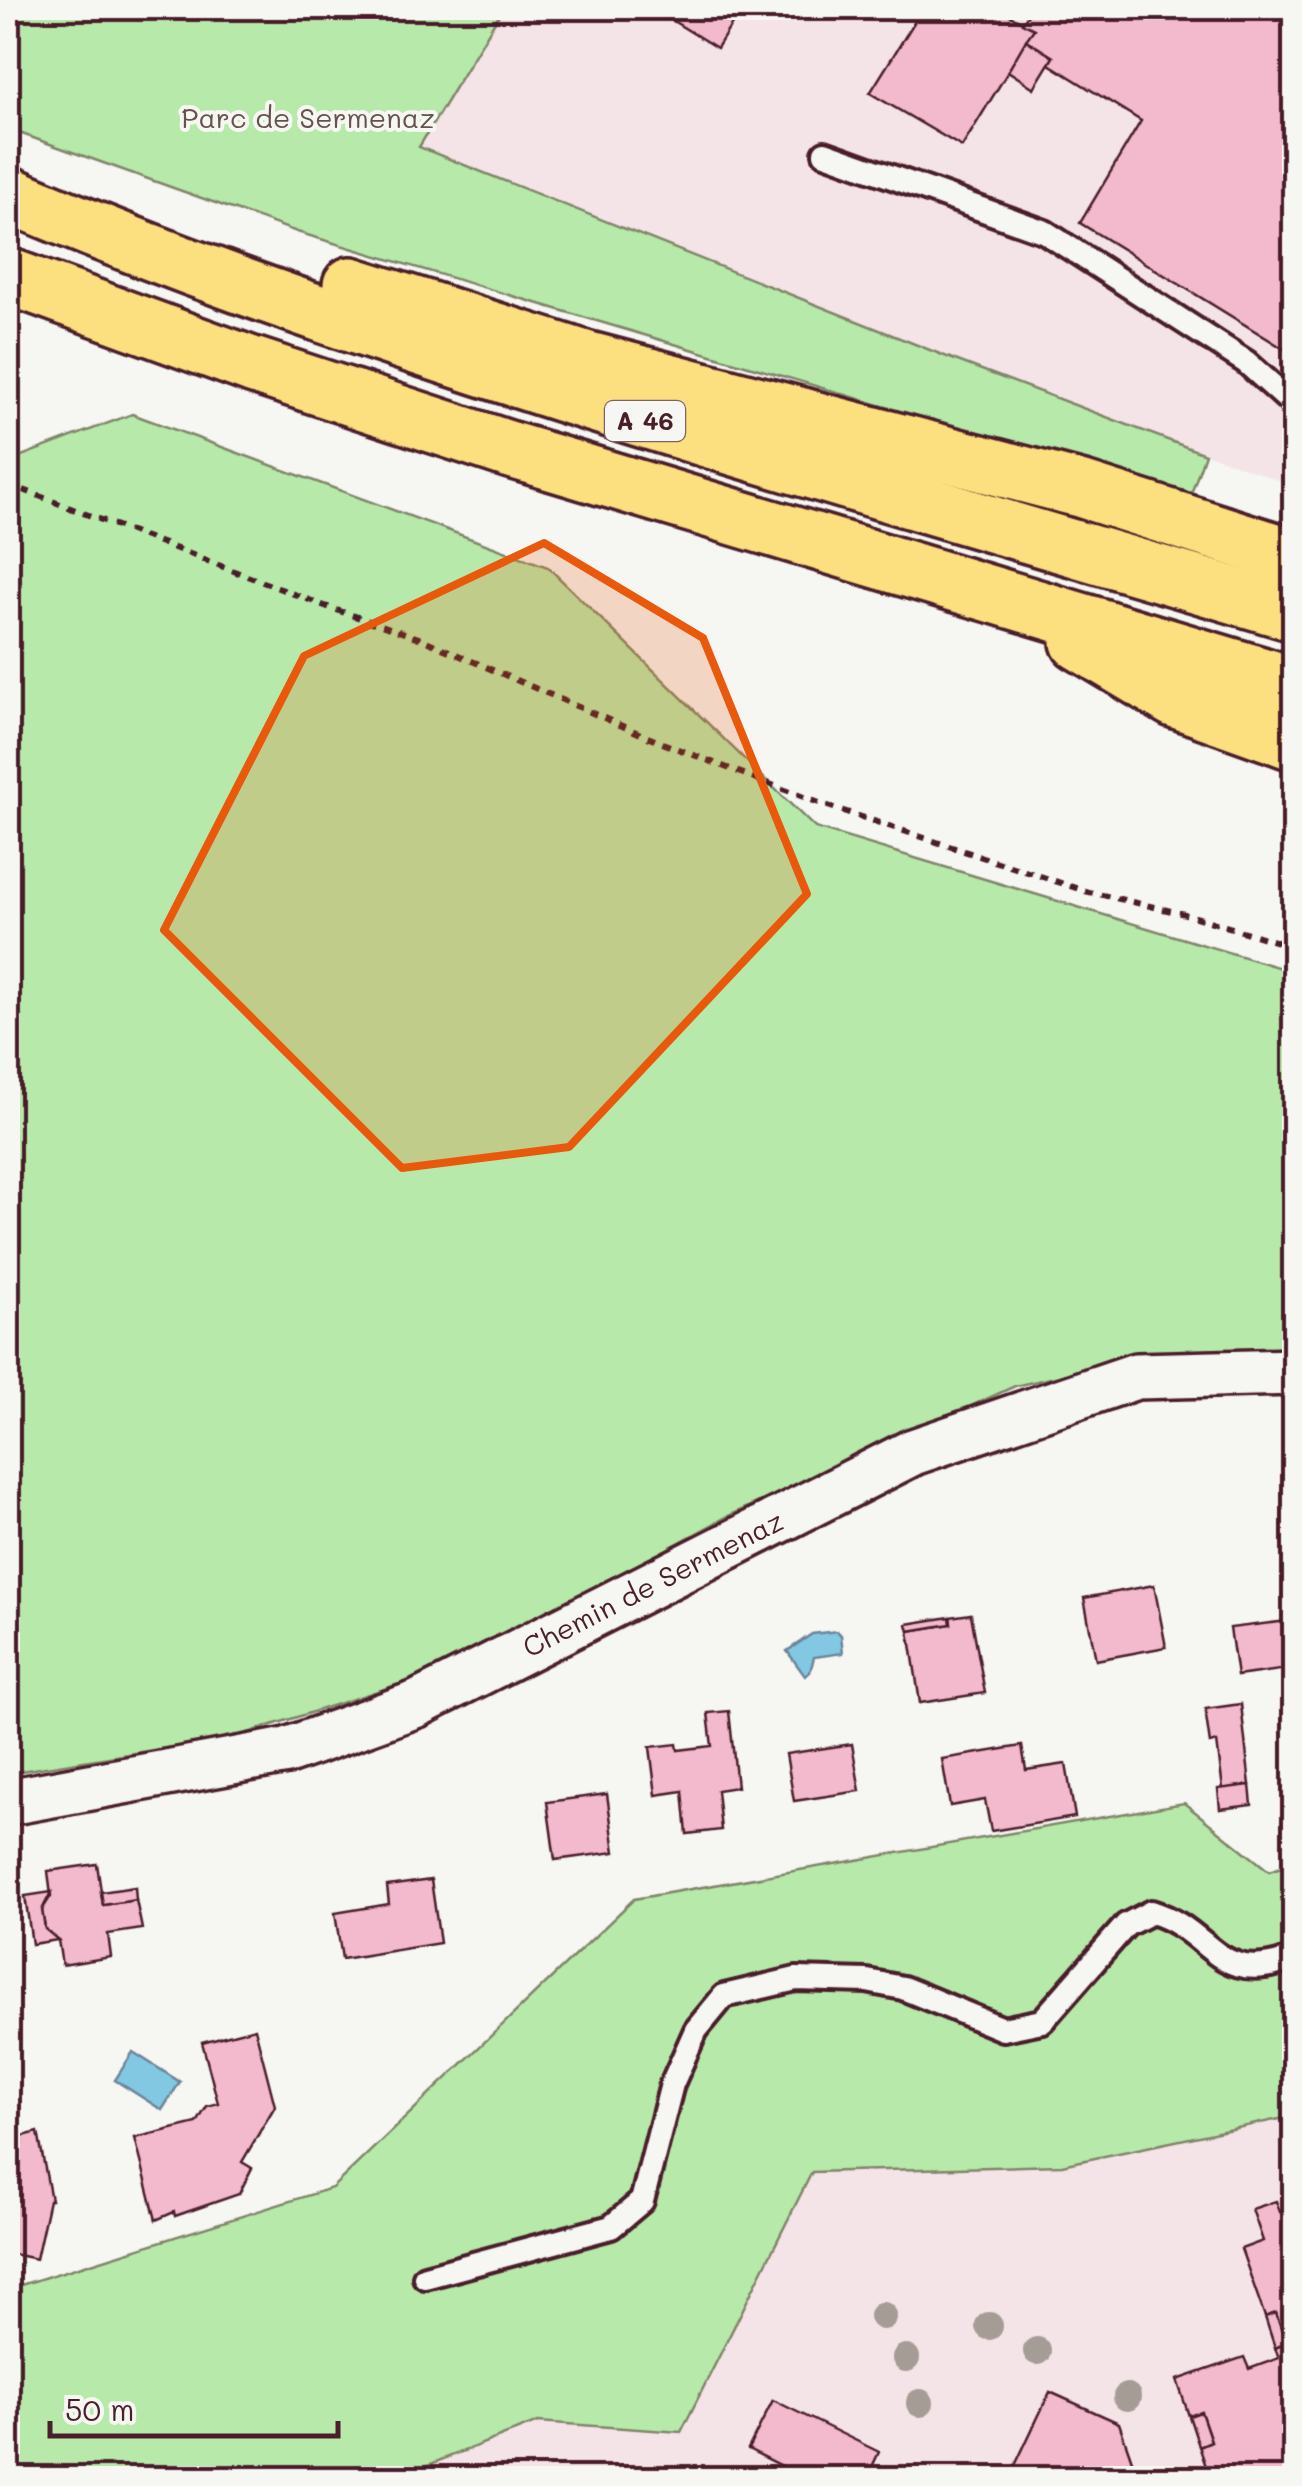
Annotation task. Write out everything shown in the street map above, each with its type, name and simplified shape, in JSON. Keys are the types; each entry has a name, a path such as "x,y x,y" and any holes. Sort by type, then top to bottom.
{"highway":[{"path":"8,170 585,360 1083,490 1294,556"},
{"name":"A 46","path":"8,194 117,241 270,298 607,409 1294,613"},
{"name":"A 46","path":"8,276 252,365 511,450 1294,685"},
{"path":"1012,601 1174,698 1294,742"}],"street":[{"name":"Chemin de Sermenaz","path":"8,1802 287,1751 417,1704 913,1452 1118,1382 1136,1376 1294,1372"}],"lane":[{"path":"825,152 1045,232 1246,362 1294,405"},
{"path":"425,2278 611,2227 642,2201 672,2084 696,2030 724,1996 796,1979 868,1981 903,1988 1003,2030 1042,2021 1126,1925 1151,1912 1170,1918 1223,1961 1251,1968 1294,1958"}],"path":[{"path":"8,484 325,606 420,638 657,742 822,804 1085,892 1189,916 1294,947"}],"highlighted area":[{"path":"544,543 703,638 807,894 569,1147 402,1168 164,930 304,656"}],"shaded area":[{"path":"503,8 1294,8 1294,486 955,360 418,147"},
{"path":"1294,2116 1294,2478 395,2478 538,2422 681,2432 812,2172 1062,2165"}],"green space":[{"name":"Parc de Sermenaz","path":"8,8 503,8 419,147 955,360 1205,454 1190,497 297,232 8,129"},
{"path":"132,414 548,567 815,828 1294,972 1294,1349 1157,1354 1015,1386 728,1516 440,1671 235,1737 8,1773 8,461"},
{"path":"1184,1803 1269,1871 1294,1863 1294,2116 1062,2165 812,2172 681,2432 538,2422 395,2478 8,2478 8,2289 332,2188 634,1899"}],"water":[{"path":"837,1631 843,1653 814,1657 805,1676 787,1651 812,1634"},
{"path":"133,2052 180,2082 162,2110 115,2080"}],"building":[{"path":"652,8 742,8 717,48"},
{"path":"923,8 998,8 1034,29 962,147 870,93"},
{"path":"1032,8 1294,8 1294,355 1080,223 1141,121 1049,64 1053,57 1026,40 1034,29 1022,23"},
{"path":"1026,40 1053,57 1034,88 1008,71"},
{"path":"1154,1585 1166,1647 1096,1660 1084,1598"},
{"path":"1294,1613 1294,1668 1237,1676 1230,1628 1287,1621"},
{"path":"971,1614 985,1693 920,1703 909,1631 951,1624 950,1617"},
{"path":"950,1617 951,1624 909,1631 907,1624"},
{"path":"1241,1704 1250,1785 1223,1789 1217,1742 1210,1744 1205,1709"},
{"path":"729,1711 737,1787 717,1790 721,1830 687,1834 683,1791 656,1795 650,1747 677,1744 678,1750 712,1746 708,1713"},
{"path":"852,1744 860,1791 794,1801 786,1754"},
{"path":"1022,1746 1026,1770 1066,1764 1075,1817 991,1831 985,1800 950,1806 942,1759"},
{"path":"1250,1785 1252,1805 1220,1809 1218,1789"},
{"path":"607,1794 615,1852 555,1860 547,1802"},
{"path":"97,1864 103,1905 136,1900 142,1929 108,1934 111,1957 62,1965 58,1940 45,1929 42,1910 51,1896 48,1871"},
{"path":"431,1880 440,1943 342,1959 335,1913 389,1904 387,1886"},
{"path":"135,1887 136,1900 103,1905 101,1892"},
{"path":"51,1892 42,1910 45,1929 58,1940 32,1944 25,1896"},
{"path":"255,2028 275,2106 242,2162 252,2168 239,2194 156,2220 135,2138 197,2123 207,2106 218,2103 202,2042"},
{"path":"38,2132 51,2200 36,2259 8,2253 8,2140"},
{"path":"1276,2201 1280,2212 1294,2207 1294,2464 1286,2467 1289,2478 1210,2478 1199,2446 1211,2441 1201,2412 1189,2416 1177,2380 1244,2357 1249,2369 1279,2358 1275,2348 1286,2343 1276,2313 1265,2317 1241,2249 1263,2241 1252,2209"},
{"path":"1276,2313 1286,2343 1275,2348 1265,2317"},
{"path":"1050,2392 1119,2423 1138,2478 1009,2478"},
{"path":"773,2400 879,2452 871,2469 889,2478 806,2478 748,2449"},
{"path":"1201,2412 1211,2441 1199,2446 1189,2416"}]}
